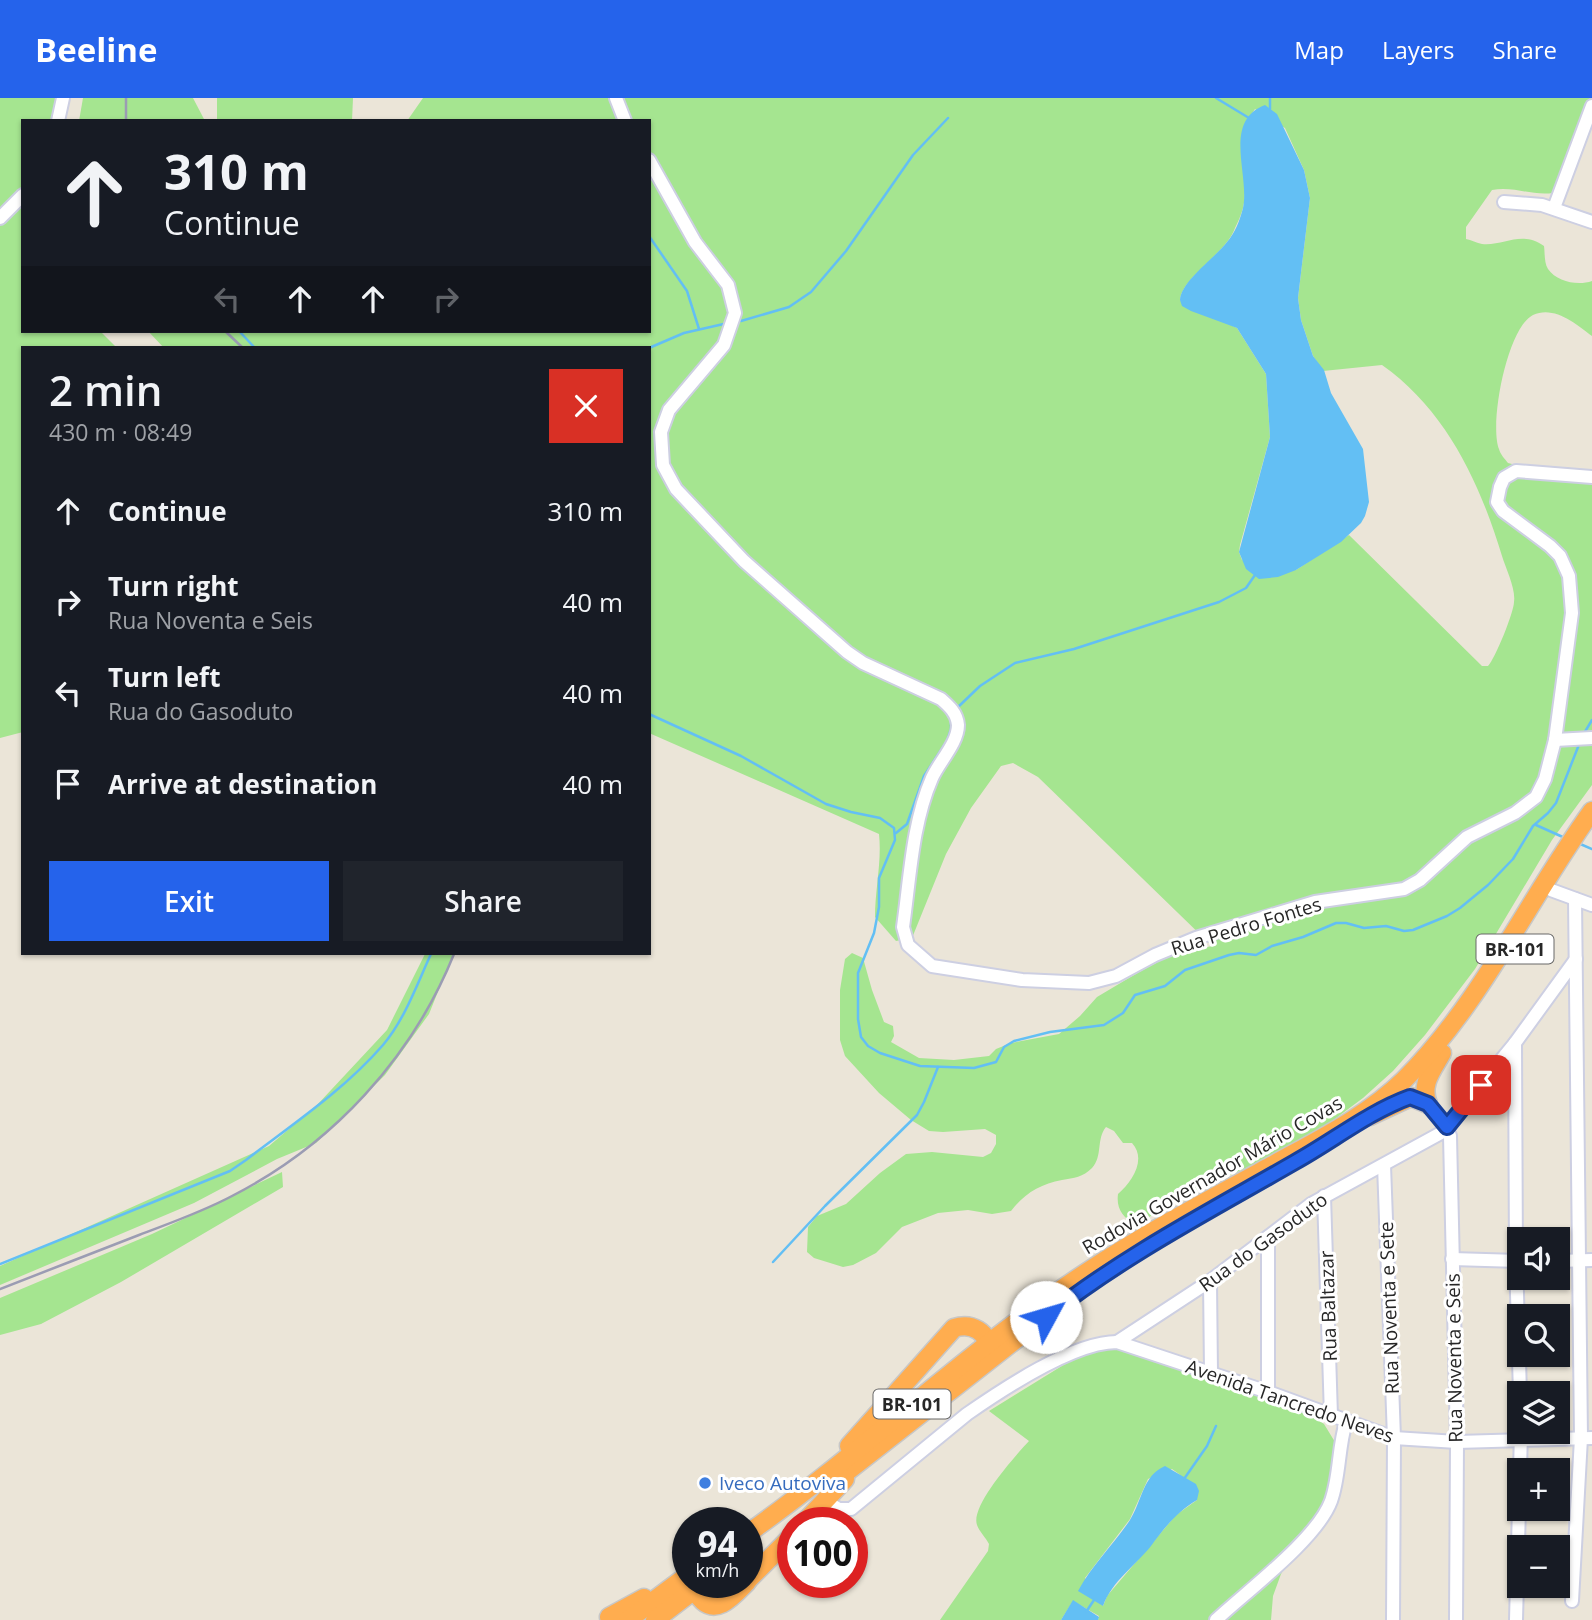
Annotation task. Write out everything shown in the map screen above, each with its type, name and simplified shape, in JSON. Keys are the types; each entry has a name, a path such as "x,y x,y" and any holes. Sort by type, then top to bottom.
{"highway":[{"name":"Rodovia Governador Mário Covas","path":"763,1535 989,1342 1081,1276 1142,1237 1329,1134 1402,1082 1464,1011 1592,811"},
{"name":"Rodovia Governador Mário Covas","path":"763,1523 986,1364 1086,1285 1150,1245 1336,1139 1408,1086 1441,1053 1479,1005 1592,828"},
{"path":"1428,1104 1424,1095 1425,1086 1441,1053"},
{"path":"1370,1116 1410,1097 1428,1104"},
{"path":"820,1507 842,1485 844,1466 856,1435 946,1335 963,1325 982,1332 989,1342 990,1351 986,1364"},
{"path":"763,1566 777,1551"},
{"path":"611,1619 626,1606 672,1586"},
{"path":"628,1620 669,1587"},
{"path":"655,1620 679,1598"},
{"path":"703,1598 705,1602 716,1607 729,1598"}],"street":[{"path":"58,119 63,98"},
{"path":"616,98 624,119"},
{"path":"1555,208 1592,106"},
{"name":"Rua Pedro Fontes","path":"651,164 695,242 727,285 735,313 724,345 669,410 661,432 663,465 676,489 744,561 847,652 863,663 941,699 953,711 958,727 955,737 937,768 921,808 903,927 905,939 927,963 940,969 1075,984 1102,981 1196,937 1315,902 1404,889 1413,885 1457,845 1521,809 1536,797 1545,779 1555,740 1572,613 1569,576 1560,556 1503,511 1499,507 1497,496 1504,478 1516,471 1592,477"},
{"path":"0,218 21,196"},
{"path":"1504,202 1555,208 1592,222"},
{"path":"1555,740 1592,738"},
{"path":"1551,890 1592,905"},
{"path":"1572,1601 1586,1438 1586,1260 1575,899"},
{"name":"Rua do Gasoduto","path":"1117,1342 1210,1281 1324,1196 1435,1138 1515,1044 1576,959"},
{"path":"1515,1044 1517,1227"},
{"path":"1428,1104 1447,1127"},
{"name":"Rua Noventa e Seis","path":"1447,1127 1450,1136 1457,1442 1456,1620"},
{"name":"Rua Noventa e Sete","path":"1384,1165 1394,1438 1393,1620"},
{"name":"Rua Baltazar","path":"1324,1196 1331,1416"},
{"path":"1268,1237 1268,1392"},
{"path":"1452,1259 1507,1261"},
{"path":"1210,1281 1211,1373"},
{"path":"1518,1290 1520,1381"},
{"path":"826,1501 839,1509 851,1509 986,1401 1066,1357 1098,1344 1117,1342"},
{"name":"Avenida Tancredo Neves","path":"1117,1342 1268,1392 1394,1438 1457,1442 1507,1437"},
{"path":"1216,1620 1304,1539 1325,1513 1335,1487 1340,1442 1346,1422"},
{"path":"1516,1620 1519,1521"}],"green space":[{"path":"0,98 57,98 53,119 21,119 21,333 102,333 115,346 21,346 21,733 0,738"},
{"path":"83,98 193,98 204,119 79,119"},
{"path":"217,98 353,98 352,119 217,119"},
{"path":"423,98 1592,98 1592,106 1553,193 1492,190 1466,227 1466,239 1482,244 1520,239 1536,241 1544,246 1547,267 1557,277 1574,283 1592,281 1592,336 1564,317 1549,312 1533,315 1524,323 1508,357 1496,419 1499,449 1508,463 1564,467 1592,475 1592,785 1552,840 1475,969 1425,1035 1393,1071 1324,1127 1268,1158 1193,1192 1135,1225 1121,1212 1118,1194 1136,1170 1136,1149 1132,1143 1123,1143 1114,1131 1106,1127 1095,1163 1089,1171 1078,1177 1040,1187 1027,1195 1011,1211 992,1214 968,1210 938,1213 902,1227 876,1253 843,1267 814,1258 807,1252 808,1227 817,1216 846,1204 906,1154 932,1152 983,1157 991,1153 996,1144 996,1135 985,1129 929,1131 911,1120 879,1093 845,1056 840,1040 840,990 845,959 852,953 863,958 884,1022 893,1026 894,1036 891,1042 919,1058 954,1060 989,1056 996,1049 1011,1043 1059,1034 1097,997 1139,972 1171,955 1212,946 1038,777 1013,763 1001,766 971,808 946,854 912,938 896,941 875,917 879,834 651,734 651,346 162,346 150,333 651,333 651,119 408,119","holes":["1255,109 1285,128 1304,170 1310,198 1298,298 1301,320 1313,356 1323,371 1382,365 1405,383 1425,404 1458,450 1483,502 1514,591 1511,615 1488,666 1482,666 1349,535 1296,570 1242,560 1239,552 1270,437 1266,374 1237,328 1180,300 1188,283 1230,238 1240,216 1245,194 1241,147 1247,123"]},
{"path":"424,955 453,955 429,1014 385,1075 316,1143 277,1159 194,1203 0,1285 0,1266 269,1146 317,1105 387,1030"},
{"path":"282,1172 283,1187 121,1282 41,1324 0,1335 0,1298 152,1234"},
{"path":"1117,1348 1137,1352 1308,1412 1324,1424 1335,1442 1334,1472 1326,1499 1281,1574 1273,1596 1271,1620 1098,1620 1099,1616 1073,1601 1061,1620 940,1620 988,1551 989,1544 977,1525 980,1506 1014,1457 1029,1441 989,1411 1093,1349","holes":["1172,1469 1179,1474 1197,1500 1176,1515 1107,1596 1103,1606 1085,1578 1130,1519 1148,1479"]}],"water":[{"path":"1265,105 1277,114 1304,170 1310,198 1298,298 1301,320 1313,356 1324,370 1331,393 1363,449 1369,502 1361,523 1341,542 1296,570 1278,577 1259,579 1246,569 1239,552 1270,437 1266,374 1237,328 1191,311 1182,306 1180,300 1186,285 1222,248 1237,226 1244,195 1240,150 1244,123 1252,113"},
{"path":"1165,1466 1196,1484 1199,1491 1197,1500 1166,1526 1118,1581 1103,1606 1078,1591 1130,1520 1147,1482"},
{"path":"1073,1600 1099,1617 1098,1620 1061,1620"}],"waterway":[{"path":"1216,98 1249,118"},
{"path":"1270,98 1270,109"},
{"path":"741,321 789,307 811,292 846,251 913,155 948,118"},
{"path":"651,239 687,291 699,329"},
{"path":"651,347 684,333 728,323"},
{"path":"241,333 253,346"},
{"path":"957,708 980,686 1015,663 1074,649 1219,602 1246,588 1255,575"},
{"path":"651,715 741,756 826,804 880,818 894,828 895,840 879,878 879,907 874,933 858,973 858,1019 861,1037 868,1046 880,1053 920,1066 974,1068 996,1062 1004,1047 1014,1041 1050,1032 1104,1025 1123,1013 1135,995 1165,986 1185,970 1229,955 1256,955 1272,946 1336,923 1364,928 1386,926 1404,931 1447,916 1488,885 1513,859 1533,826 1556,803 1580,742"},
{"path":"896,833 907,824 924,776 947,741 951,719"},
{"path":"1583,735 1592,720"},
{"path":"1536,825 1565,838"},
{"path":"1578,843 1592,849"},
{"path":"0,1264 230,1171 246,1160 335,1092 383,1045 404,1013 431,955"},
{"path":"773,1262 917,1115 938,1067"},
{"path":"1184,1479 1207,1446 1216,1426"},
{"path":"1086,1612 1094,1600"}],"railway":[{"path":"126,98 126,119"},
{"path":"227,333 241,346"},
{"path":"0,1289 209,1207 269,1175 303,1151 365,1095 392,1063 416,1029 454,955"}],"place":[{"name":"Iveco Autoviva","path":"705,1483"}],"route":[{"path":"1046,1317 1086,1285 1150,1245 1336,1139 1370,1116 1410,1097 1428,1104 1447,1127 1481,1085"}]}
